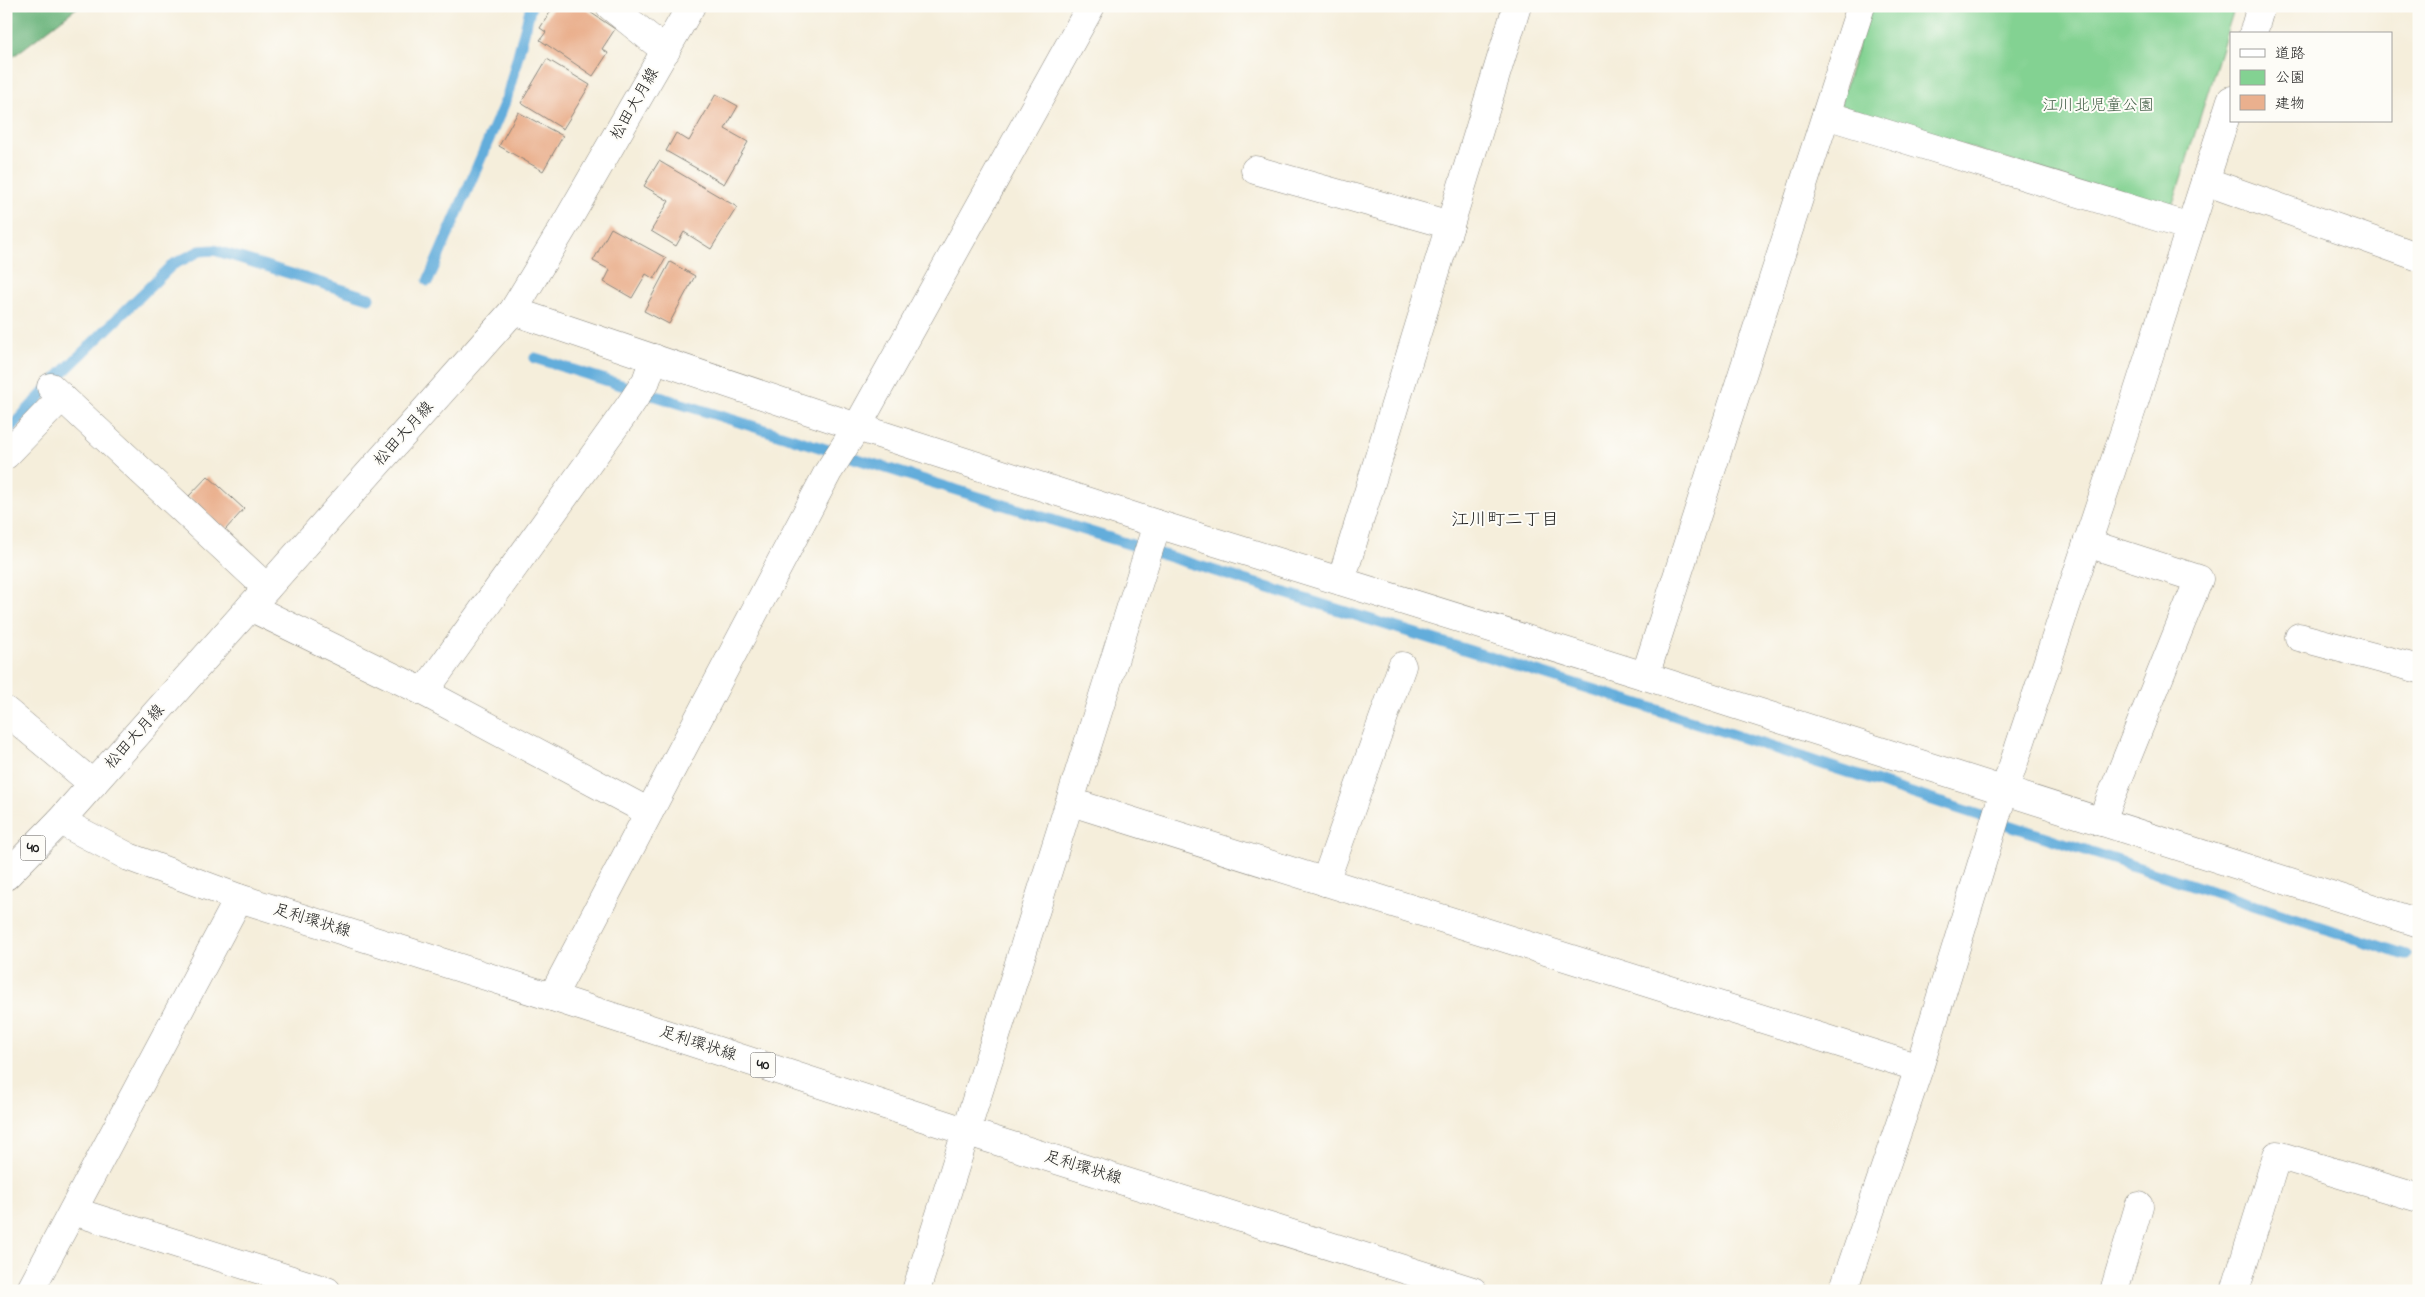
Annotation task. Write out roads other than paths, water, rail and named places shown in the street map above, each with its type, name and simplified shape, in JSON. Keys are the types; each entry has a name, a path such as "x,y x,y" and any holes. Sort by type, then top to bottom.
{"street":[{"path":"610,6 666,51"},
{"name":"松田大月線","path":"60,821 512,311 691,6"},
{"path":"552,997 828,472 854,433 1091,6"},
{"path":"1340,581 1517,6"},
{"path":"1645,676 1861,6"},
{"path":"2253,32 2261,6"},
{"path":"1843,1291 1919,1068 2001,799 2087,543 2230,103"},
{"path":"1826,115 2190,227"},
{"path":"1255,170 1450,225"},
{"path":"2205,181 2419,256"},
{"path":"512,311 650,369 1155,531 1340,581 1645,676 2001,799 2101,822 2419,923"},
{"path":"424,692 628,408 650,369"},
{"path":"6,455 56,392 259,598 424,692 649,812"},
{"path":"916,1291 968,1132 1155,531"},
{"path":"2087,543 2199,578 2101,822"},
{"path":"2299,637 2419,669"},
{"path":"1325,882 1402,666"},
{"path":"6,711 93,784"},
{"path":"1071,802 1919,1068"},
{"name":"40","path":"6,876 60,821"},
{"name":"足利環状線","path":"60,821 129,858 239,898 968,1132 1473,1291"},
{"path":"30,1291 239,898"},
{"path":"2235,1291 2277,1155 2419,1198"},
{"path":"2114,1291 2139,1206"},
{"path":"73,1211 327,1291"}],"waterway":[{"path":"428,281 507,97 531,6"},
{"path":"6,433 58,377 172,265 200,251 214,250 369,298"},
{"path":"535,358 1633,702 2406,955"}],"district":[{"name":"江川町二丁目","path":"1505,521"}],"park label":[{"name":"江川北児童公園","path":"2098,106"}]}
